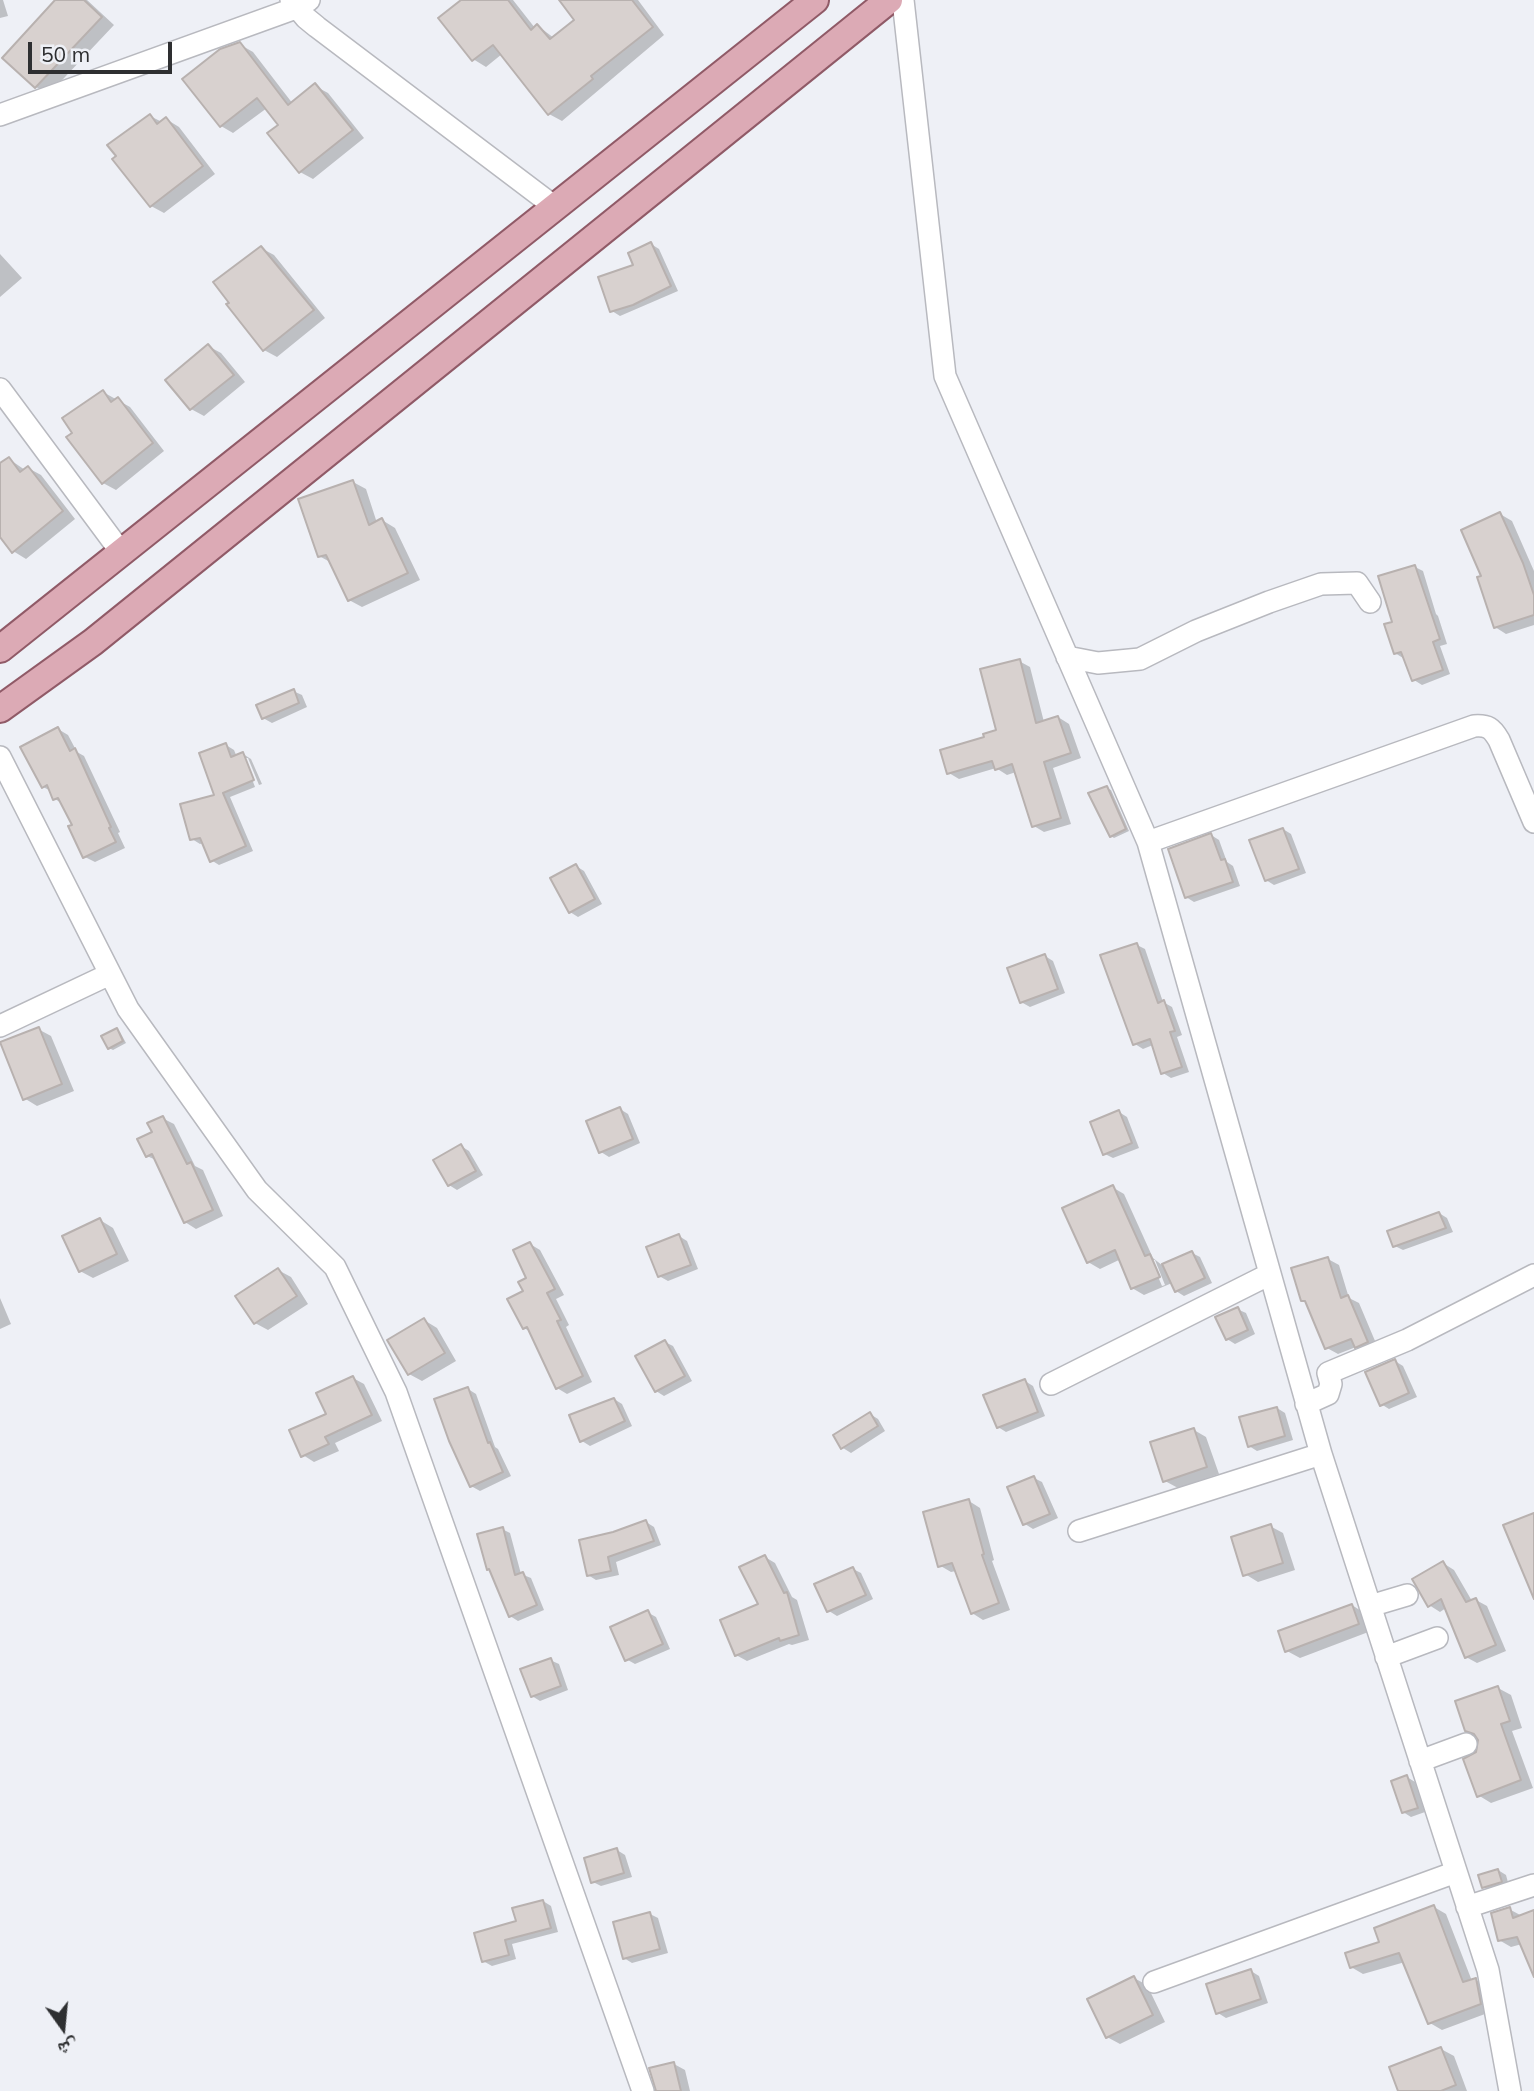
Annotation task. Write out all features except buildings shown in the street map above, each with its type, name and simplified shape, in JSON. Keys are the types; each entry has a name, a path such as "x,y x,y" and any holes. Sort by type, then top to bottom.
{"main road":[{"path":"0,649 815,0"},
{"path":"0,709 93,642 889,0"}],"street":[{"path":"904,0 945,376 1148,842 1321,1454 1488,1970 1510,2091"},
{"path":"0,116 299,3 317,27 555,207"},
{"path":"0,389 121,552"},
{"path":"1067,657 1098,663 1140,659 1196,631 1321,584 1357,583 1370,602"},
{"path":"1148,842 1474,726 1486,725 1499,740 1534,822"},
{"path":"0,757 128,1009 257,1190 335,1267 396,1392 643,2091"},
{"path":"0,1026 110,974"},
{"path":"1051,1384 1270,1274"},
{"path":"1306,1404 1328,1394 1331,1384 1328,1373 1407,1340 1534,1275"},
{"path":"1079,1531 1321,1454"},
{"path":"1370,1606 1407,1595"},
{"path":"1386,1657 1437,1638"},
{"path":"1420,1760 1466,1744"},
{"path":"1154,1982 1456,1871"},
{"path":"1467,1907 1534,1885"}]}
